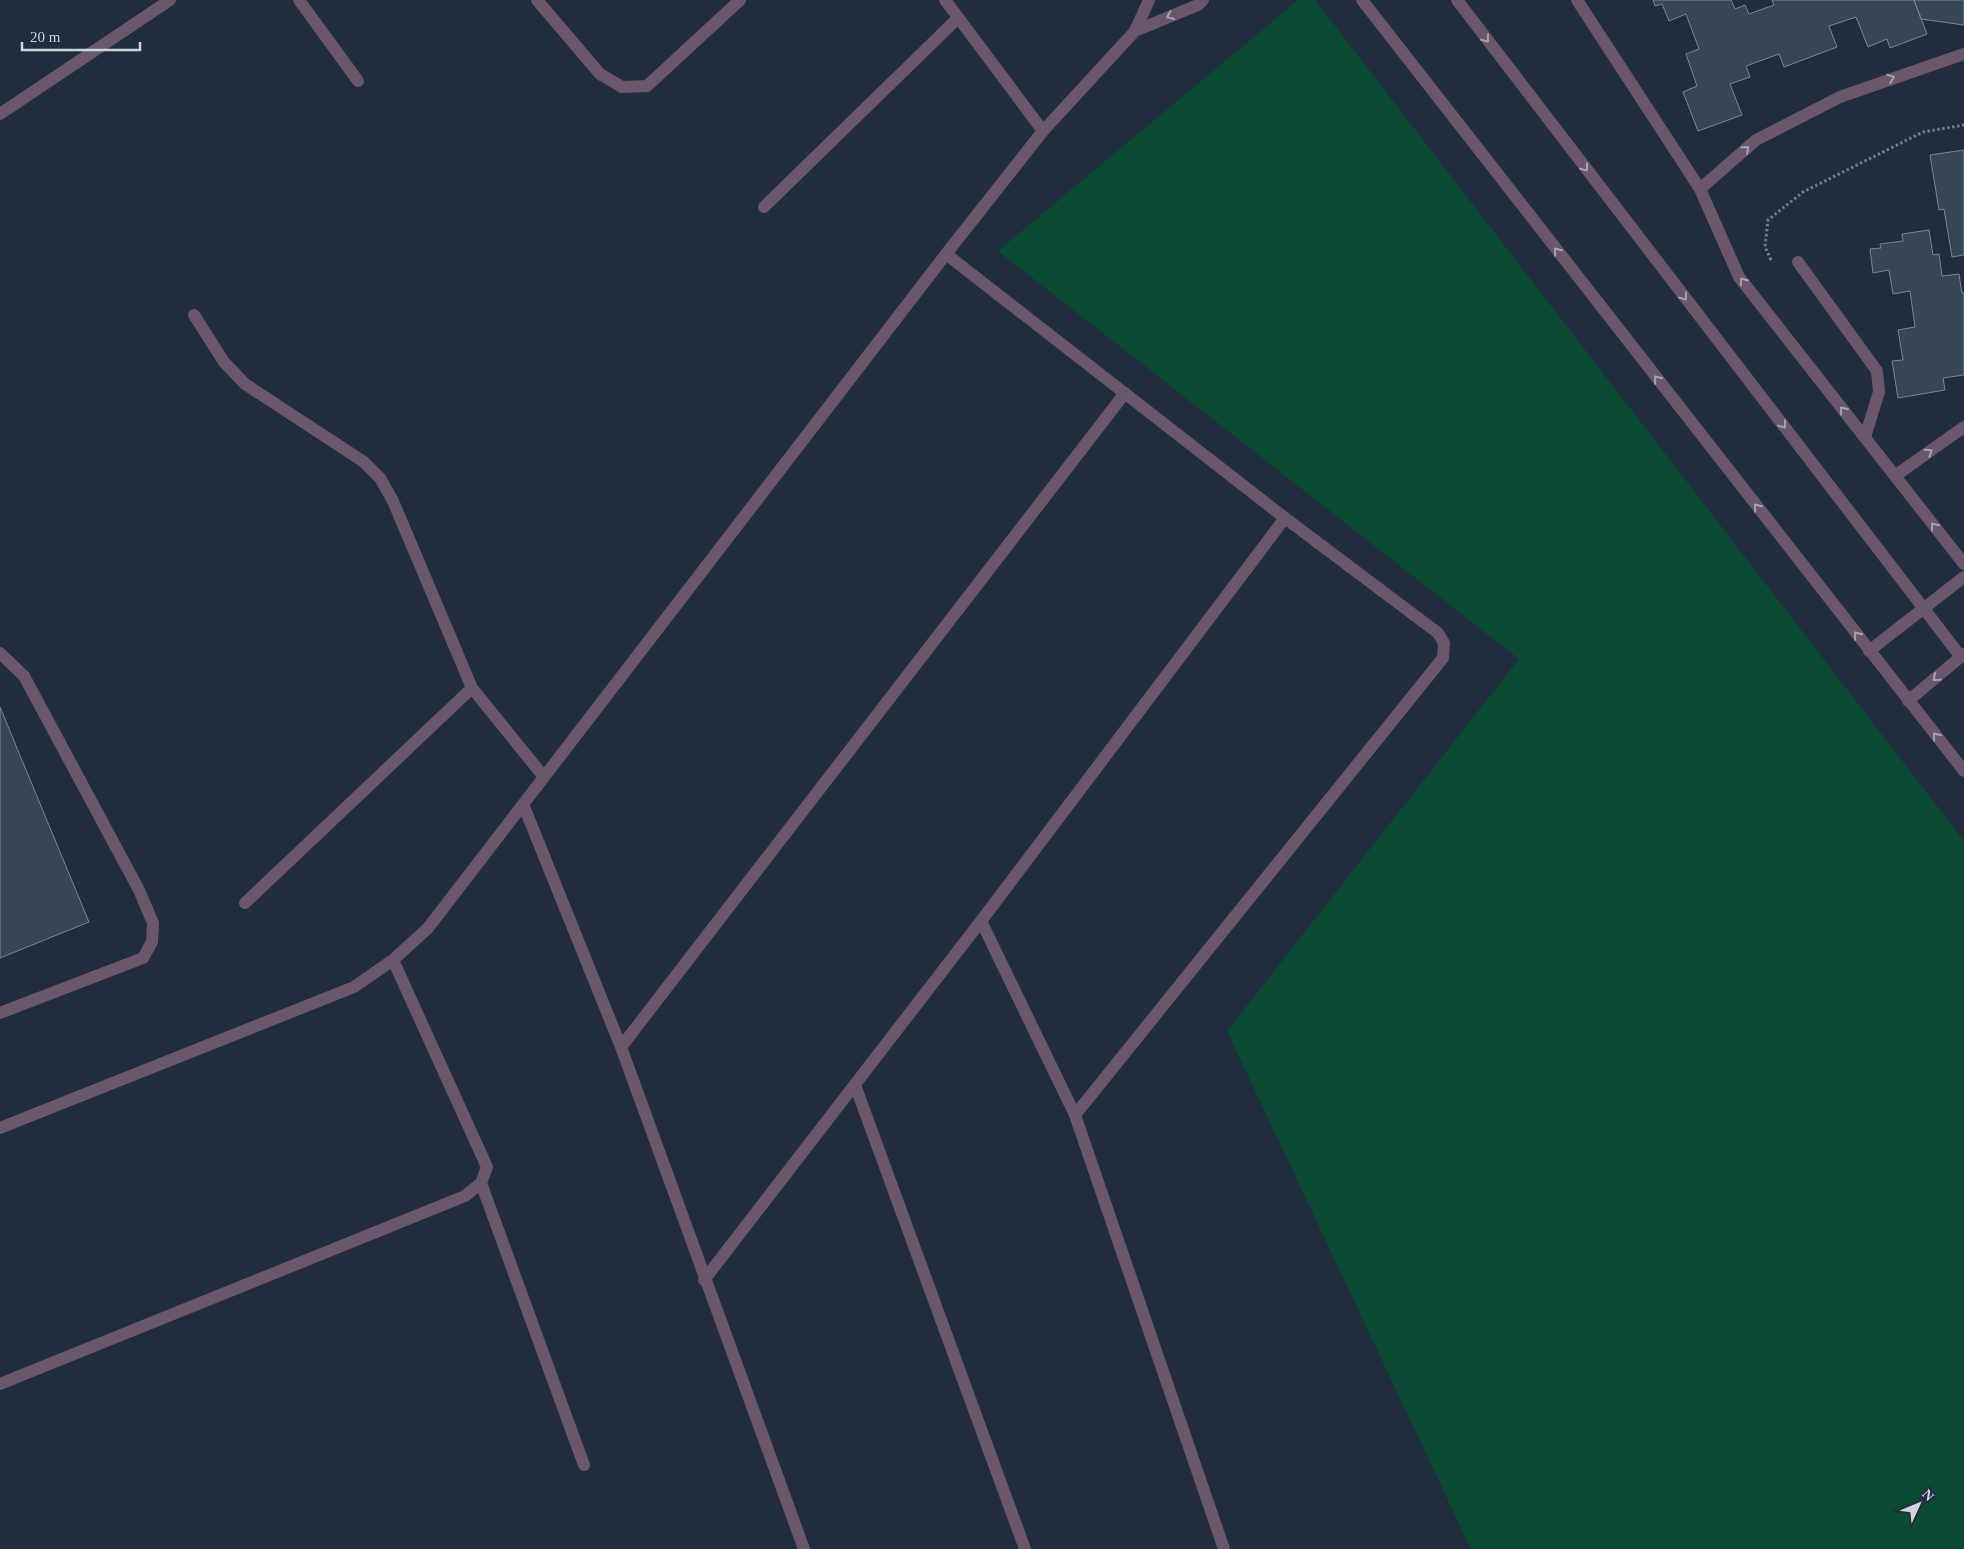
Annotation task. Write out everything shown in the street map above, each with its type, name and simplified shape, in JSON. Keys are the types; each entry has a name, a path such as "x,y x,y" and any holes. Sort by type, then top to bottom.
{"street":[{"path":"0,114 170,0"},
{"path":"299,0 358,81"},
{"path":"537,0 600,74 622,87 647,86 740,0"},
{"path":"946,0 1042,132"},
{"path":"0,1128 354,987 393,960 428,928 946,254 1042,132 1135,31 1149,0"},
{"path":"1362,0 1908,701 1964,770"},
{"path":"1457,0 1962,656 1908,701"},
{"path":"1578,0 1700,189 1740,277 1964,564"},
{"path":"1135,31 1198,2"},
{"path":"764,206 958,18"},
{"path":"1700,189 1756,140 1789,123 1840,97 1964,54"},
{"path":"946,254 1285,518 1438,633 1444,643 1443,658 1076,1116"},
{"path":"1798,262 1877,371 1879,392 1865,437"},
{"path":"194,315 224,362 245,384 364,462 380,478 393,501 472,688 544,777"},
{"path":"620,1047 1126,393"},
{"path":"1894,476 1964,427"},
{"path":"704,1280 981,921 1285,518"},
{"path":"1869,650 1964,578"},
{"path":"0,653 24,676 102,818 154,923 152,942 142,958 0,1013"},
{"path":"245,903 472,688"},
{"path":"522,804 620,1047 804,1549"},
{"path":"981,921 1076,1116 1224,1549"},
{"path":"0,1384 465,1196 481,1184 487,1167 393,960"},
{"path":"855,1085 1025,1549"},
{"path":"481,1184 584,1465"}],"path":[{"path":"1772,263 1765,247 1768,220 1803,192 1923,132 1964,125"}],"green space":[{"path":"1298,0 1315,0 1964,841 1964,1549 1471,1549 1227,1031 1519,659 998,251"}],"building":[{"path":"1653,0 1731,0 1735,9 1745,5 1749,14 1774,5 1772,0 1914,0 1927,34 1890,48 1887,39 1868,47 1856,17 1829,26 1837,47 1784,67 1779,54 1746,66 1750,77 1730,84 1742,115 1698,131 1683,92 1697,86 1686,54 1699,49 1686,14 1669,21 1662,4 1655,6"},
{"path":"1914,0 1964,0 1964,25 1921,19"},
{"path":"1964,150 1964,255 1952,257 1944,209 1939,210 1930,155"},
{"path":"1929,230 1933,255 1939,254 1942,276 1959,274 1962,293 1964,293 1964,375 1943,378 1945,390 1898,398 1892,361 1903,360 1898,330 1915,327 1910,291 1893,294 1889,270 1873,273 1870,249 1881,248 1880,244 1903,241 1902,234"},
{"path":"0,707 89,922 0,958"}]}
